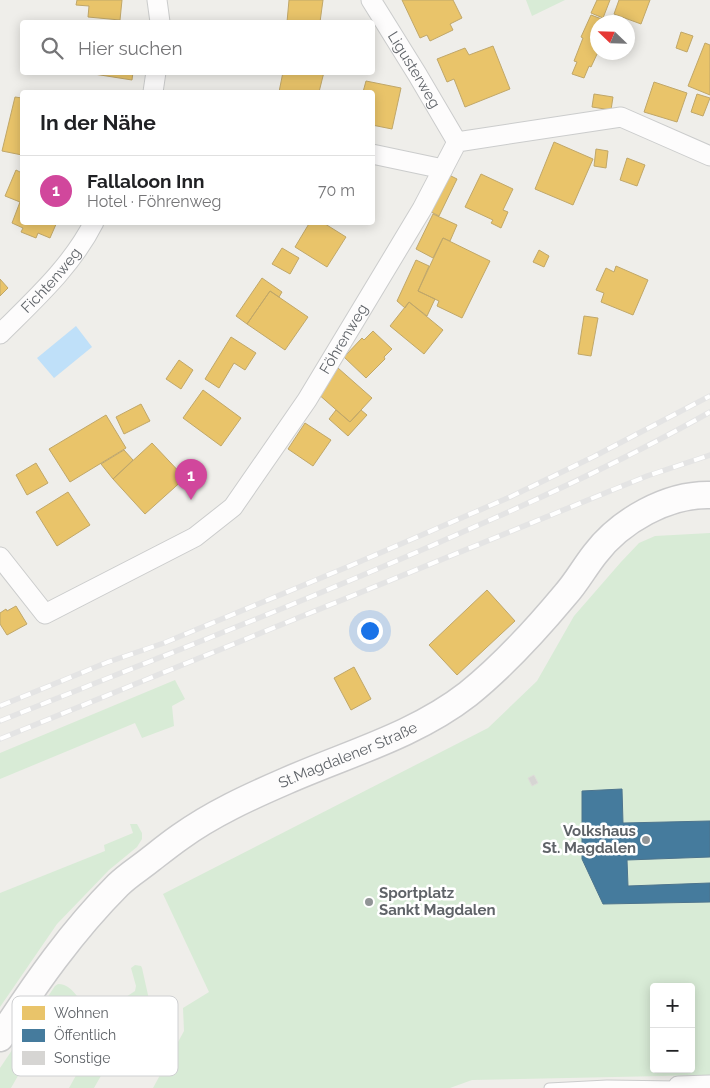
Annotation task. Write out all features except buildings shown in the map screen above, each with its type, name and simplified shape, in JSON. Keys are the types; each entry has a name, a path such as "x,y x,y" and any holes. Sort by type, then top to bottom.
{"street":[{"path":"157,0 160,20"},
{"name":"Ligusterweg","path":"371,0 456,142"},
{"path":"153,90 156,75"},
{"path":"456,142 621,117 710,156"},
{"name":"Föhrenweg","path":"0,556 45,614 194,537 233,507 306,400 422,209 456,142"},
{"path":"375,155 443,169"},
{"name":"Fichtenweg","path":"0,334 44,290 84,242 92,225"},
{"name":"St.Magdalener Straße","path":"28,996 71,936 120,883 179,837 202,822 251,797 395,738 465,696 494,672 529,636 567,593 596,552 617,532 639,516 673,500 710,495"},
{"name":"St.Magdalener Straße","path":"0,1038 12,1020"},
{"path":"678,1087 710,1085"}],"lane":[{"path":"550,1088 607,1085 678,1087"}],"green space":[{"path":"526,0 565,0 532,16"},
{"path":"710,533 710,1075 472,1080 450,1088 153,1088 160,1076 178,1076 178,1042 184,1031 183,1008 209,992 163,894 488,728 537,681 574,616 639,543 655,536"},
{"path":"175,680 185,699 172,706 174,726 142,738 135,723 0,779 0,753"},
{"path":"130,824 137,824 142,833 142,839 137,847 109,870 57,924 0,1007 0,893 105,851 104,845 133,833"},
{"path":"135,965 141,966 148,996 128,996 135,991 136,986 131,968"},
{"path":"58,984 67,986 77,996 48,996"},
{"path":"12,1050 12,1076 18,1076 11,1088 0,1088 0,1068"},
{"path":"76,1076 101,1076 94,1088 69,1088"}],"water":[{"path":"76,326 92,347 54,378 37,358"}],"railway":[{"path":"0,706 108,662 164,643 510,497 593,457 710,396"},
{"path":"0,721 350,581 527,504 650,445 710,412"},
{"path":"0,739 647,476 710,455"}],"place":[{"name":"Fallaloon Inn","path":"191,500"},
{"name":"Volkshaus St. Magdalen","path":"646,840"},
{"name":"Sportplatz Sankt Magdalen","path":"369,902"}]}
